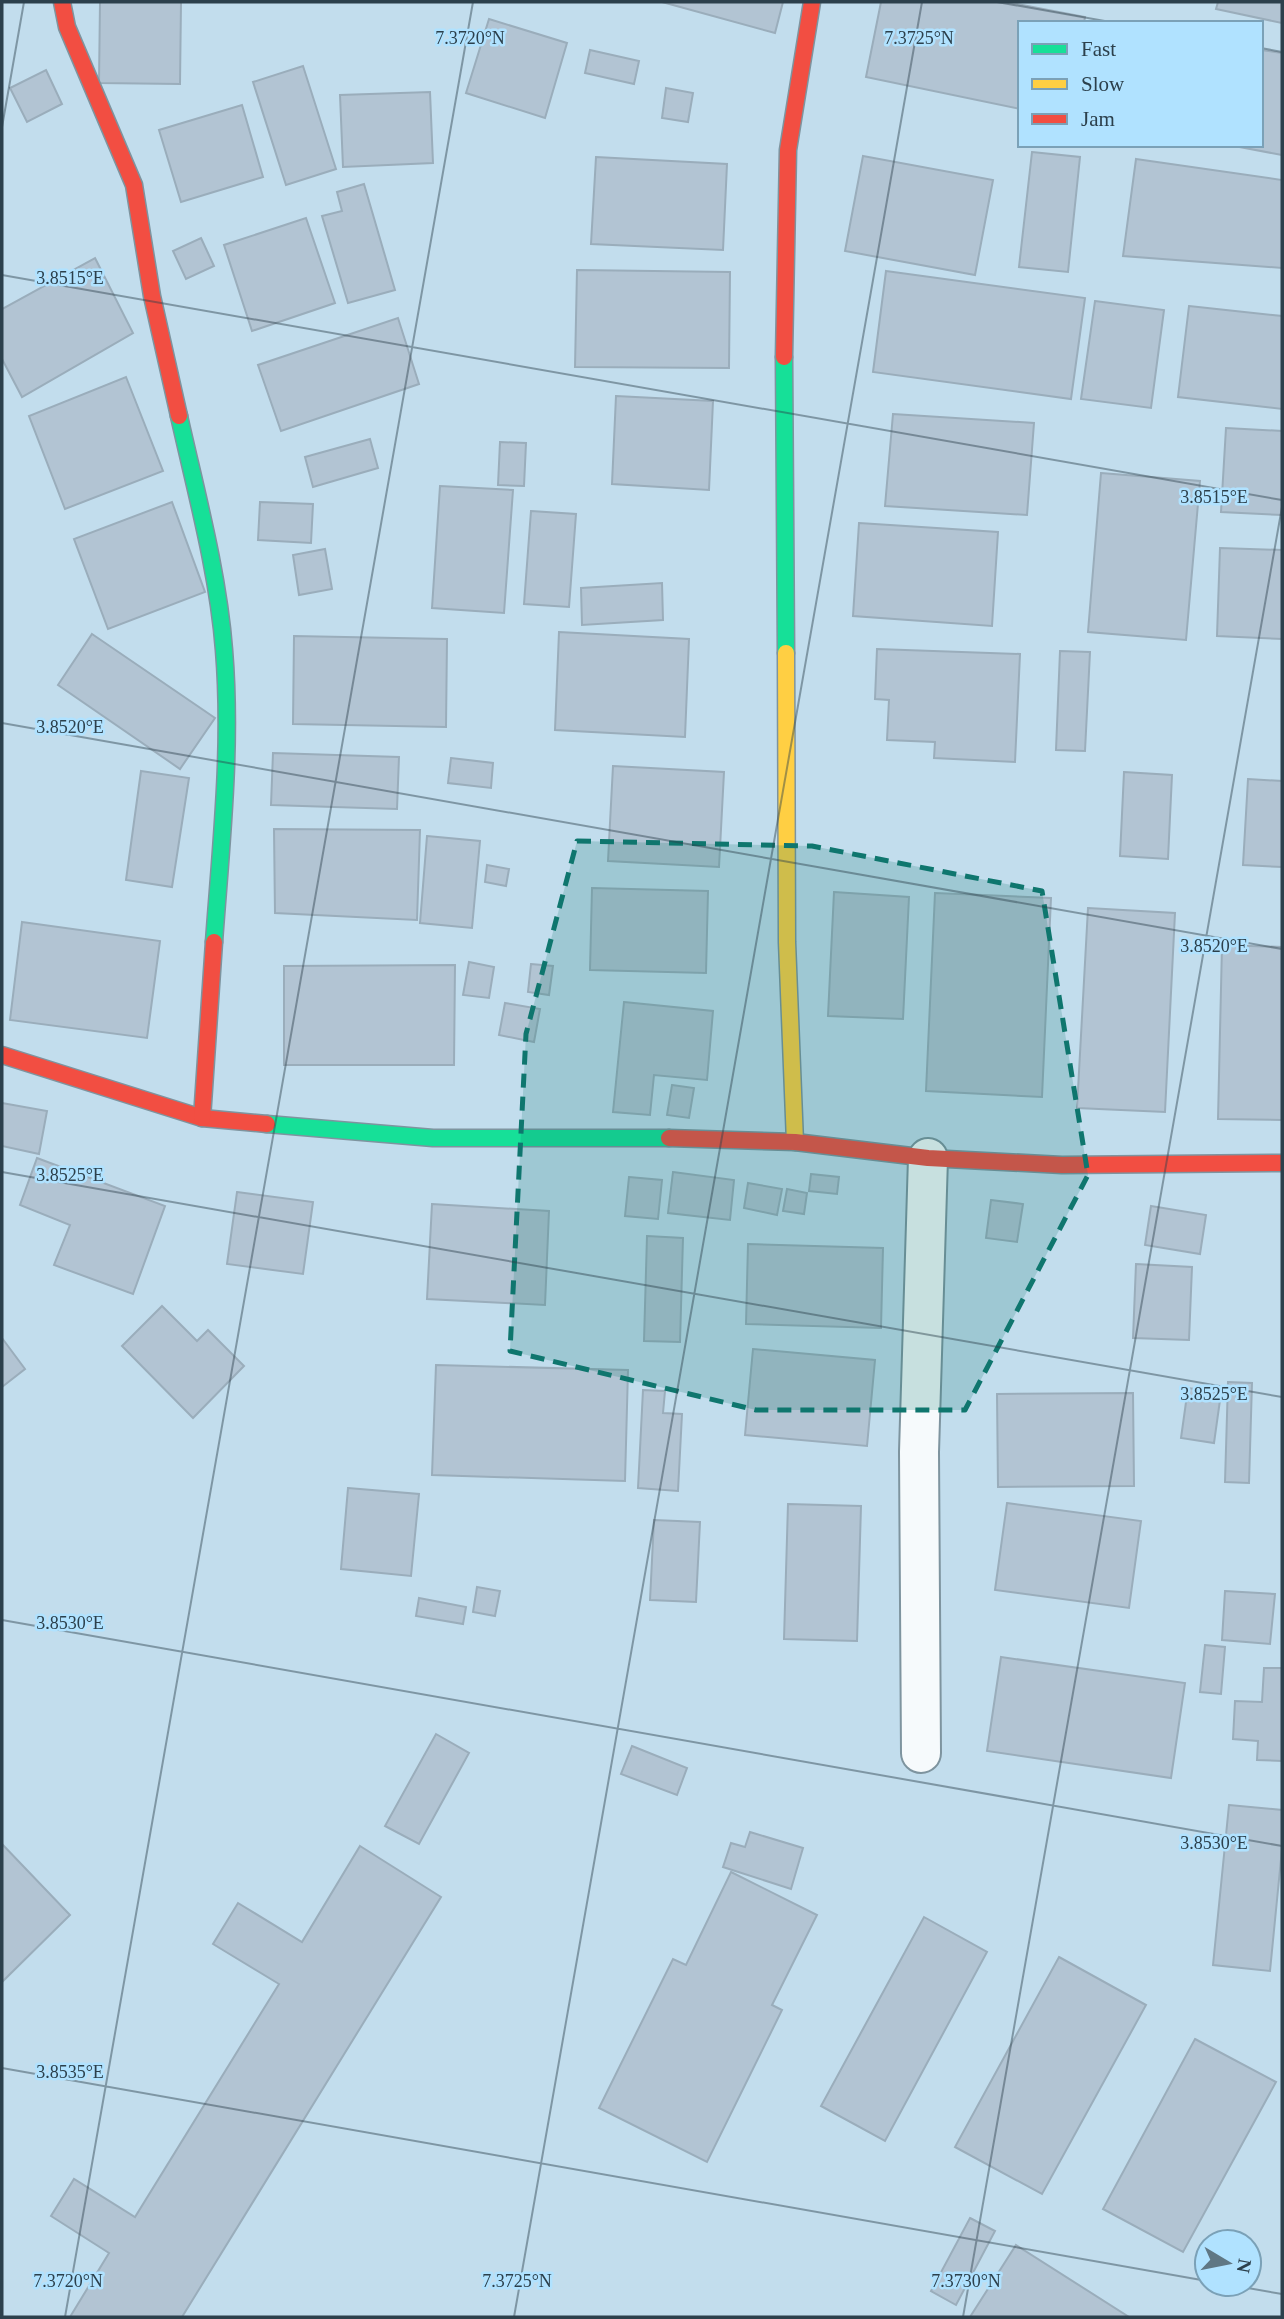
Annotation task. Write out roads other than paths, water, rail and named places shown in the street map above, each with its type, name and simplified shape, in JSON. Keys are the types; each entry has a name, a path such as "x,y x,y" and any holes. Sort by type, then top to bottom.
{"street":[{"path":"62,2 67,27 134,185 152,296 204,530 224,649 227,757 202,1118"},
{"path":"795,1142 787,942 784,310 788,150 812,2"},
{"path":"2,1055 202,1118 433,1138 616,1136 795,1142 928,1158 1062,1165 1282,1163"},
{"path":"921,1754 919,1452 928,1158"}]}
